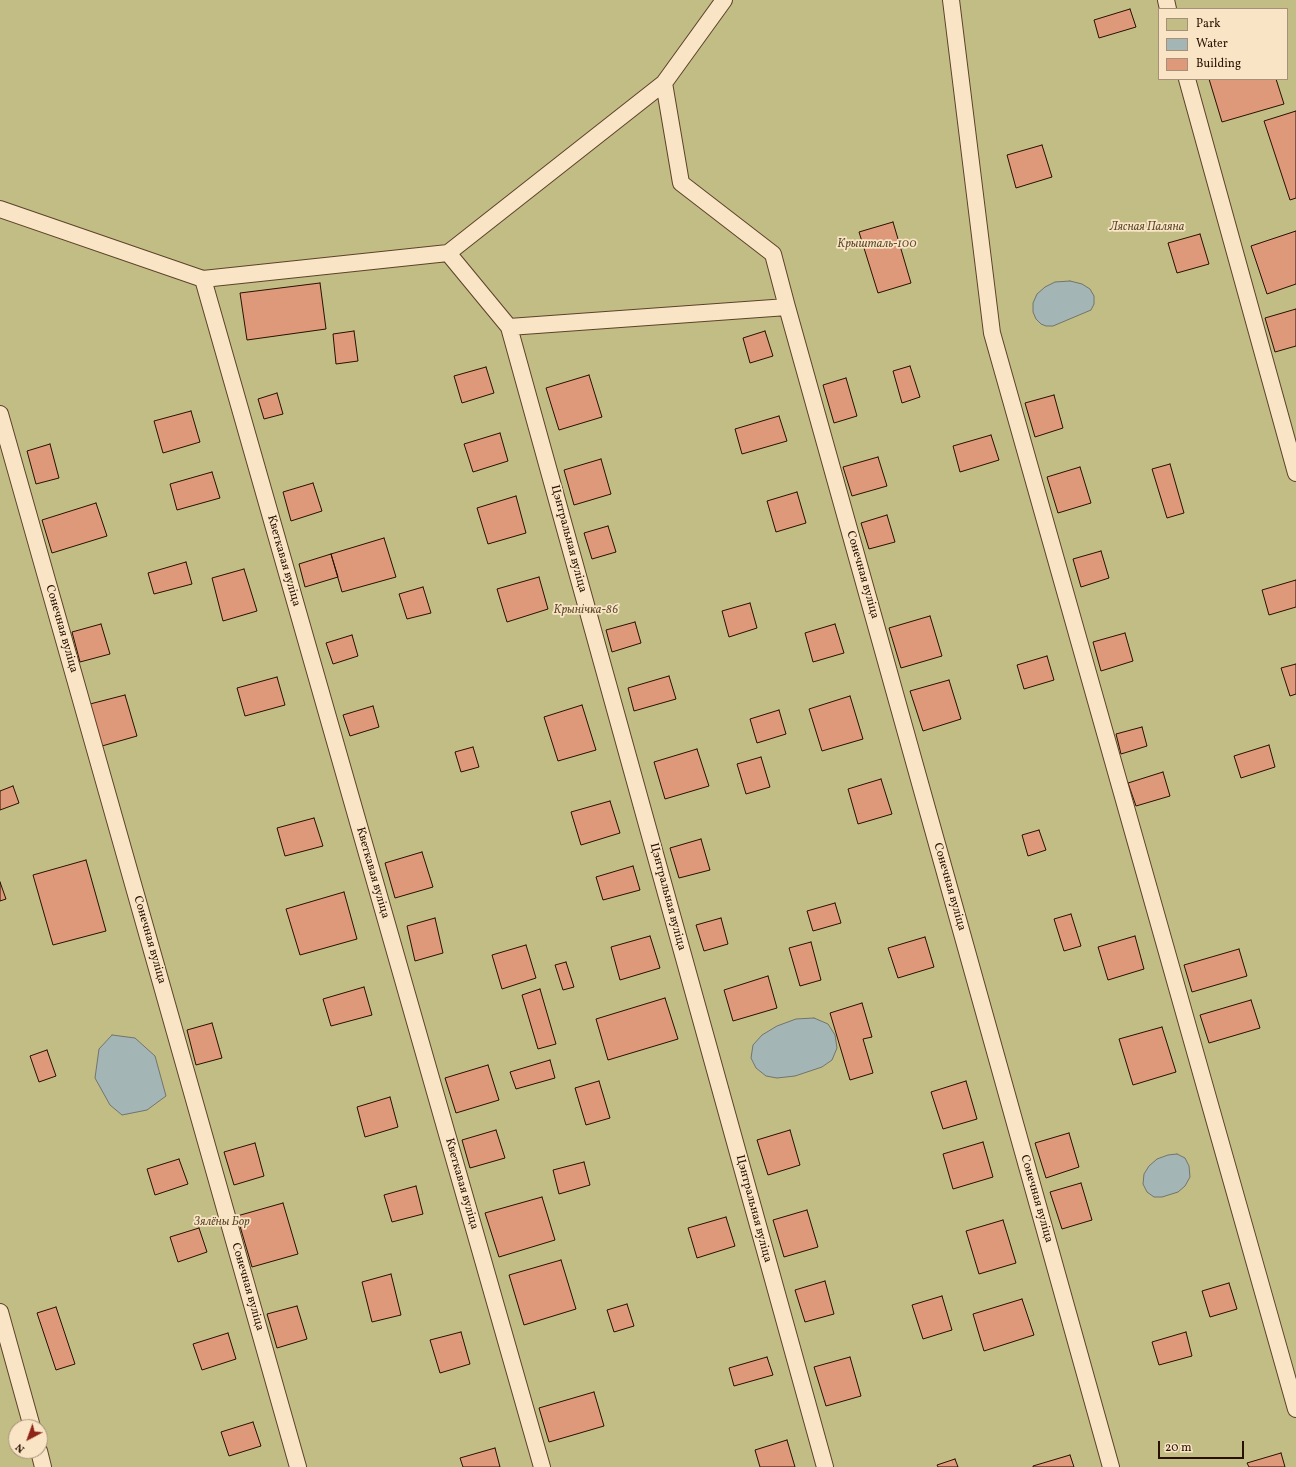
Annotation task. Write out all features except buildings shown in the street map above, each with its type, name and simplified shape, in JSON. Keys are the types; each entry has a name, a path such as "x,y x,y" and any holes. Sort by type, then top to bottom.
{"lane":[{"path":"0,209 203,279 448,253 664,83 724,0"},
{"path":"951,0 992,333 1296,1409"},
{"path":"1187,80 1296,473"},
{"name":"Сонечная вуліца","path":"664,83 680,183 773,254 1111,1467"},
{"path":"448,253 509,328 787,307"},
{"name":"Кветкавая вуліца","path":"203,279 542,1467"},
{"name":"Цэнтральная вуліца","path":"509,328 825,1467"},
{"name":"Сонечная вуліца","path":"0,414 298,1467"},
{"path":"0,1312 30,1419"}],"green space":[{"path":"0,0 1296,0 1296,1467 0,1467"}],"water":[{"path":"1070,281 1082,284 1090,289 1094,296 1094,304 1091,310 1053,326 1041,324 1036,319 1033,312 1033,303 1037,294 1045,287 1055,282"},
{"path":"814,1018 828,1024 835,1035 837,1048 832,1060 822,1067 795,1076 777,1078 766,1076 756,1068 751,1058 753,1045 762,1035 777,1026 796,1019"},
{"path":"112,1035 135,1038 155,1056 166,1096 147,1110 122,1115 110,1105 95,1078 99,1049"},
{"path":"1177,1154 1185,1158 1189,1166 1190,1177 1185,1186 1178,1192 1162,1197 1154,1197 1147,1192 1143,1184 1144,1174 1149,1166 1157,1159 1168,1155"}],"park label":[{"name":"Лясная Паляна","path":"1147,228"},
{"name":"Крышталь-100","path":"877,245"},
{"name":"Крынічка-86","path":"586,611"},
{"name":"Зялёны Бор","path":"222,1223"}]}
